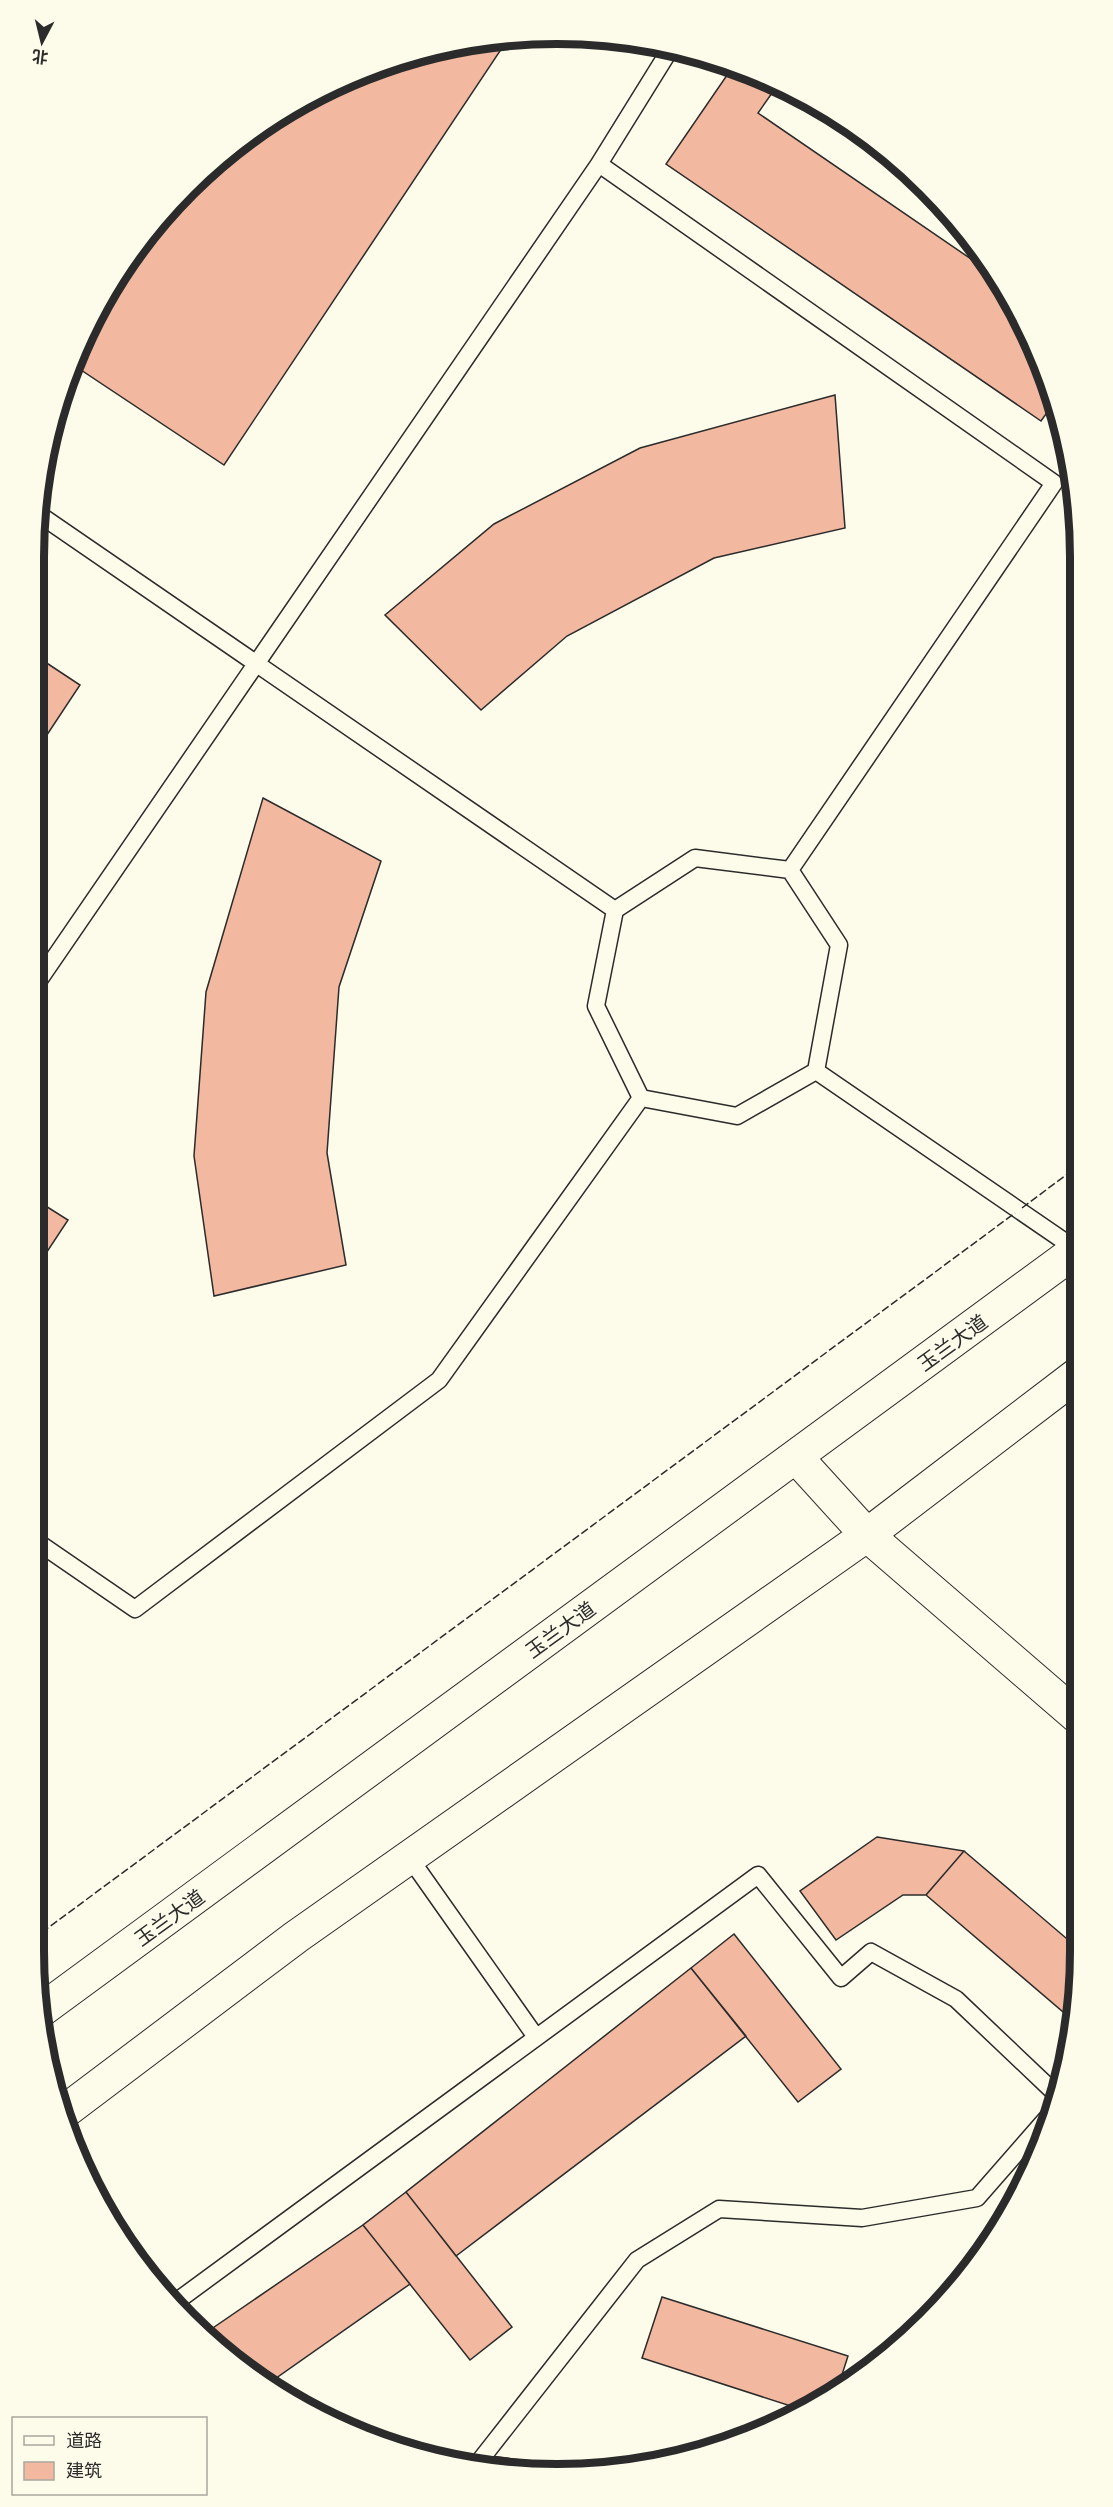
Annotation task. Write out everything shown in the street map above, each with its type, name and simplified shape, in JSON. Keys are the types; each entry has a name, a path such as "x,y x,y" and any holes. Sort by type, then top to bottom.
{"main road":[{"name":"玉兰大道","path":"47,2006 1070,1255"},
{"path":"69,2108 296,1937 867,1535 1070,1380"},
{"path":"796,1457 867,1535 1070,1710"}],"lane":[{"path":"44,973 599,164 666,55"},
{"path":"599,164 1054,483 790,870"},
{"path":"45,519 615,910"},
{"path":"695,858 790,870 839,945 816,1071 737,1116 641,1098 596,1006 615,910 695,858"},
{"path":"816,1071 1070,1245"},
{"path":"44,1547 135,1609 439,1380 641,1098"},
{"path":"409,1857 536,2037"},
{"path":"180,2299 758,1875 841,1978 871,1953 956,1999 1050,2089"},
{"path":"482,2458 637,2260 719,2209 862,2218 976,2198 1036,2130"}],"building":[{"path":"503,47 224,465 80,369 96,330 130,271 171,218 218,171 271,130 300,112 330,96 392,71 456,53"},
{"path":"728,74 773,92 758,113 977,263 1017,330 1048,411 1041,421 666,164"},
{"path":"835,395 845,528 714,558 567,636 481,710 385,615 494,524 640,448"},
{"path":"44,661 80,685 44,739"},
{"path":"263,798 381,861 339,987 327,1153 346,1265 214,1296 194,1156 206,992"},
{"path":"44,1205 68,1220 44,1256"},
{"path":"877,1837 964,1851 926,1895 903,1895 836,1940 800,1891"},
{"path":"964,1851 1070,1941 1065,2014 926,1895"},
{"path":"734,1934 841,2069 798,2102 691,1968"},
{"path":"691,1968 746,2036 456,2256 406,2192"},
{"path":"406,2192 512,2327 470,2360 363,2225"},
{"path":"363,2225 410,2284 274,2379 211,2329"},
{"path":"662,2297 848,2356 841,2378 792,2406 642,2358"}],"fence":[{"path":"1022,1208 1070,1172"},
{"path":"44,1931 1015,1213"}]}
